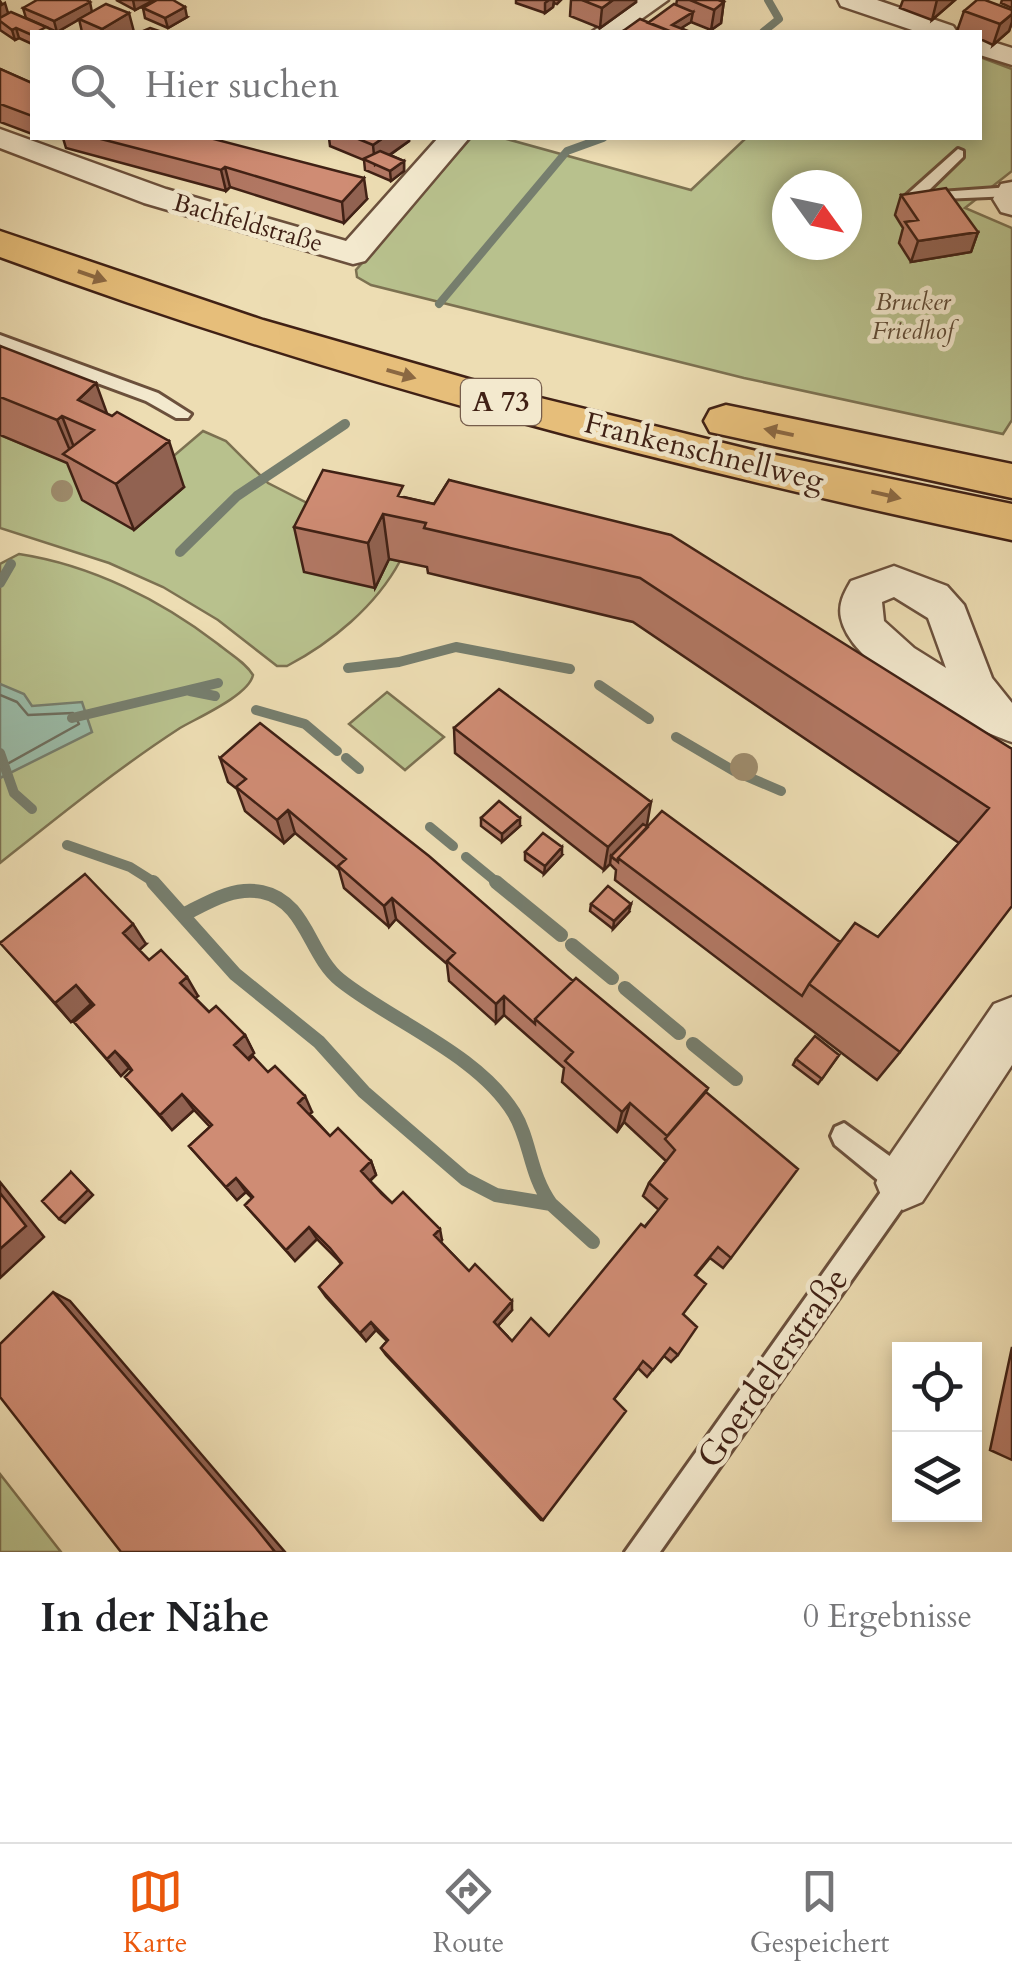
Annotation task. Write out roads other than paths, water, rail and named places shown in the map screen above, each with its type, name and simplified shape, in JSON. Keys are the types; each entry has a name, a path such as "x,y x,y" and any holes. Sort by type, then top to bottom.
{"highway":[{"name":"Frankenschnellweg","path":"0,204 259,294 470,355 705,416 1012,480"},
{"name":"Frankenschnellweg","path":"0,242 236,326 438,385 696,453 1012,522"}],"street":[{"path":"609,30 655,0"},
{"path":"851,0 929,30"},
{"path":"982,47 1012,58"},
{"name":"Bachfeldstraße","path":"0,138 155,196 353,254 452,140"},
{"path":"1012,191 1012,205"},
{"name":"Goerdelerstraße","path":"903,1183 1012,1021"}],"lane":[{"path":"958,154 908,202 1012,191"},
{"path":"0,341 152,396 182,414"},
{"path":"844,1136 903,1183"},
{"name":"Goerdelerstraße","path":"642,1552 903,1183"}],"water":[{"path":"0,684 24,694 32,706 82,702 92,732 0,778"}],"waterway":[{"path":"765,30 779,19 768,0"},
{"path":"439,304 567,151 597,140"},
{"path":"180,552 237,496 345,424"},
{"path":"0,583 11,564"},
{"path":"348,668 399,662 456,647 570,669"},
{"path":"72,718 218,683"},
{"path":"599,685 649,719"},
{"path":"190,691 215,696"},
{"path":"256,710 305,724 337,751"},
{"path":"676,737 734,771 781,791"},
{"path":"0,753 14,793 32,809"},
{"path":"346,758 359,769"},
{"path":"430,827 453,846"},
{"path":"67,845 130,867 157,884"},
{"path":"466,857 499,884"},
{"path":"153,882 235,974 319,1042 364,1092 465,1179 496,1195 551,1204"},
{"path":"496,882 561,935"},
{"path":"183,915 241,891 277,897 298,917 321,957 340,980 457,1056 498,1092 520,1124 538,1181 551,1204"},
{"path":"572,945 612,978"},
{"path":"625,988 679,1033"},
{"path":"693,1044 736,1079"},
{"path":"551,1204 593,1242"}],"park label":[{"name":"Brucker Friedhof","path":"913,316"}]}
